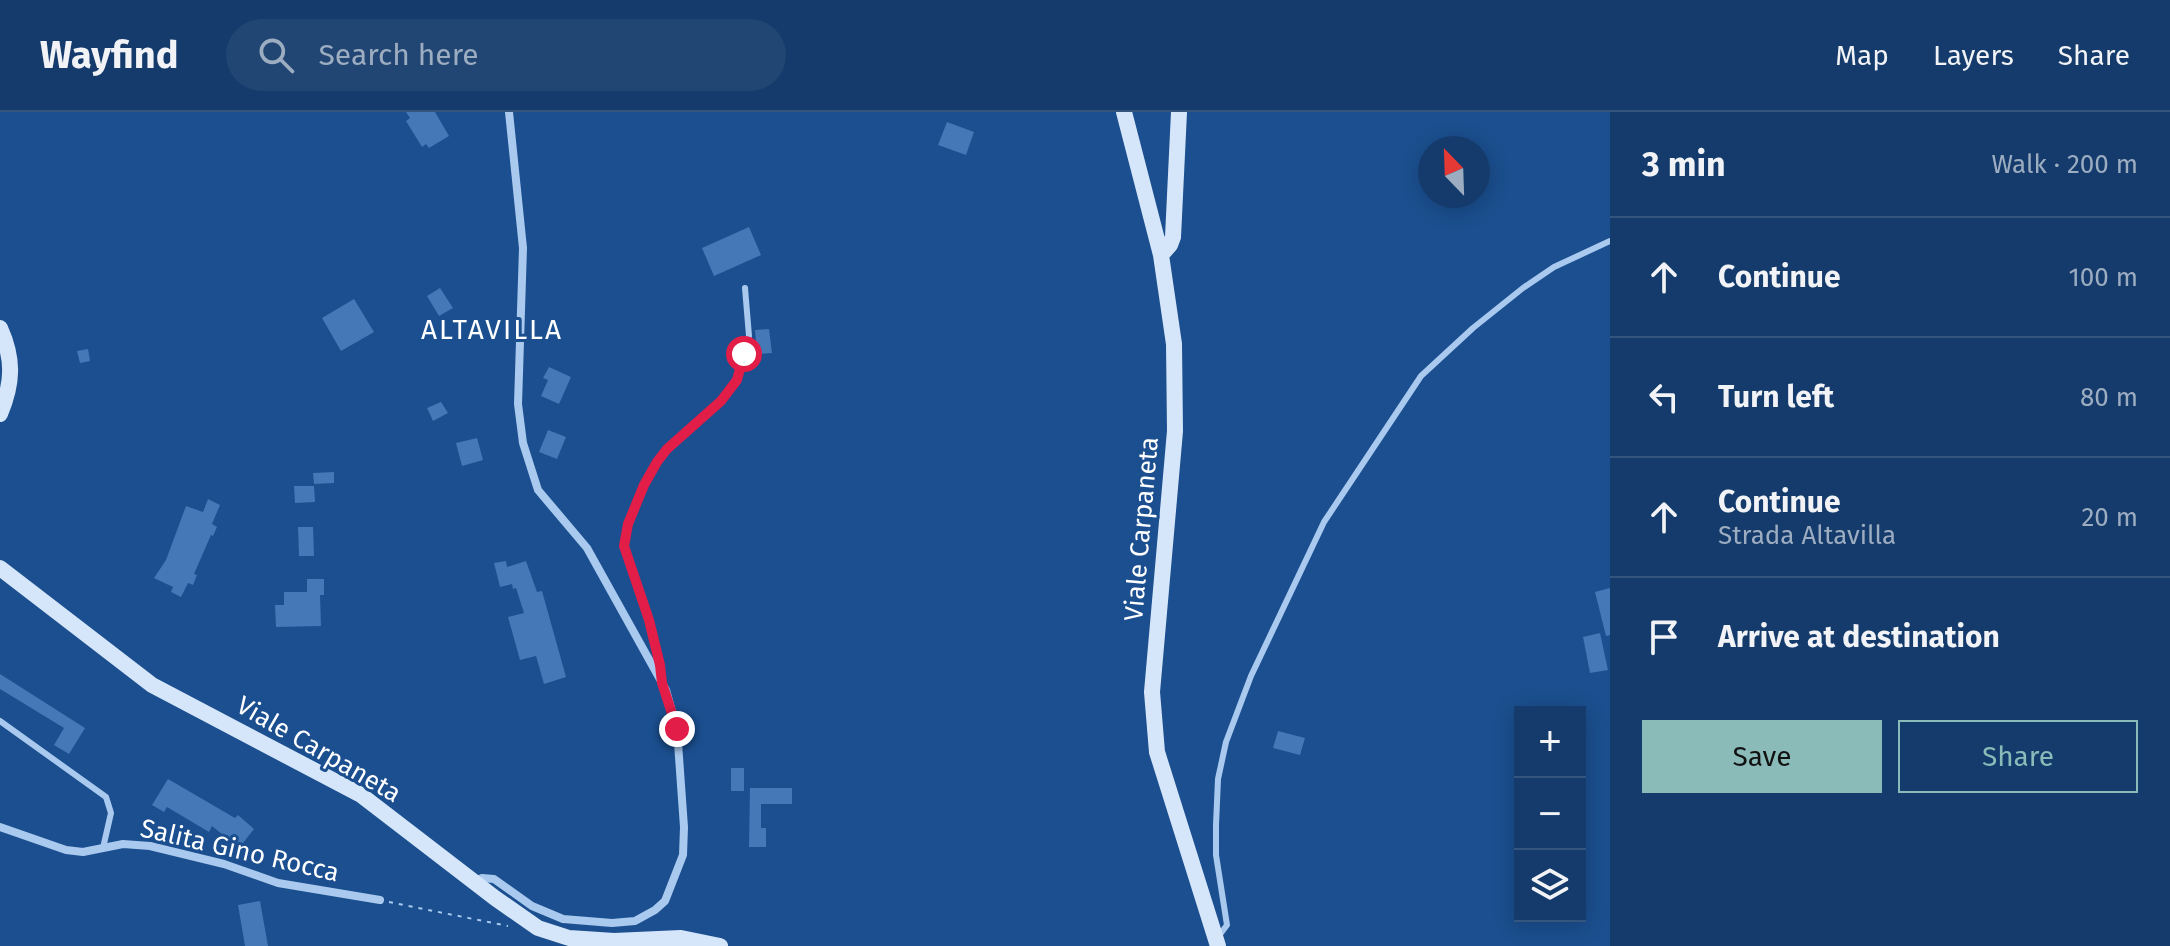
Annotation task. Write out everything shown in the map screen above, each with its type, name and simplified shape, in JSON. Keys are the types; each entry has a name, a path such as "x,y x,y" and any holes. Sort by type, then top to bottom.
{"main road":[{"name":"Viale Carpaneta","path":"1124,112 1161,255 1174,344 1175,431 1152,692 1157,752 1217,942"},
{"path":"1161,255 1173,237 1179,112"},
{"path":"0,328 12,371 11,385 0,414"},
{"name":"Viale Carpaneta","path":"0,568 152,685 361,795 538,928 572,942 681,938 720,946"}],"street":[{"path":"473,881 494,879 532,906 563,919 635,921 665,901 683,855 677,729 662,683 587,548 538,490 528,464 518,404 523,248 509,112"},
{"name":"Salita Gino Rocca","path":"0,827 66,850 83,852 123,844 150,846 224,864 278,883 380,900"}],"lane":[{"path":"1217,942 1227,925 1216,855 1218,779 1226,742 1251,676 1324,522 1421,376 1523,288 1554,267 1610,241"},
{"path":"662,683 649,620 624,546 628,524 644,485 667,449 721,401 737,380 749,336 745,288"},
{"path":"0,721 106,797 111,813 103,848"}],"path":[{"path":"380,900 510,927"}],"building":[{"path":"406,112 435,112 449,136 429,148 426,144 422,147 406,121 410,118"},
{"path":"947,122 974,132 966,155 938,145"},
{"path":"749,227 761,255 714,276 702,248"},
{"path":"440,288 453,308 439,316 427,296"},
{"path":"354,299 374,332 341,351 322,318"},
{"path":"769,329 772,353 757,354 755,330"},
{"path":"88,349 90,361 80,363 77,351"},
{"path":"549,367 571,377 559,404 541,396 548,380 543,378"},
{"path":"441,402 448,413 433,421 427,408"},
{"path":"548,430 566,437 557,459 539,452"},
{"path":"477,438 483,460 462,466 456,443"},
{"path":"334,472 334,483 314,484 313,473"},
{"path":"294,486 314,486 315,502 295,503"},
{"path":"208,499 220,505 212,524 217,527 194,574 197,575 193,585 188,583 181,597 171,592 173,587 154,578 166,560 186,506 203,512"},
{"path":"298,527 313,527 314,556 299,556"},
{"path":"506,561 507,567 526,561 537,592 542,591 566,677 544,684 536,656 520,660 508,617 524,613 516,588 513,589 512,584 500,587 494,563"},
{"path":"307,579 324,579 324,595 320,595 321,626 276,627 275,605 284,605 284,592 307,592"},
{"path":"1610,588 1610,635 1606,636 1595,592"},
{"path":"1600,633 1608,670 1590,673 1583,637"},
{"path":"0,674 85,728 69,754 54,745 64,728 0,689"},
{"path":"1278,731 1305,738 1300,755 1273,748"},
{"path":"731,768 744,768 744,791 731,791"},
{"path":"168,779 235,818 238,815 254,829 239,848 212,826 209,832 167,807 164,812 152,805"},
{"path":"750,788 792,788 792,804 761,804 761,828 766,828 766,847 749,847"},
{"path":"260,901 268,946 245,946 238,905"}],"district":[{"name":"ALTAVILLA","path":"492,329"}],"route":[{"path":"677,729 662,683 649,620 624,546 628,524 657,462 667,449 721,401 737,380 744,354"}]}
